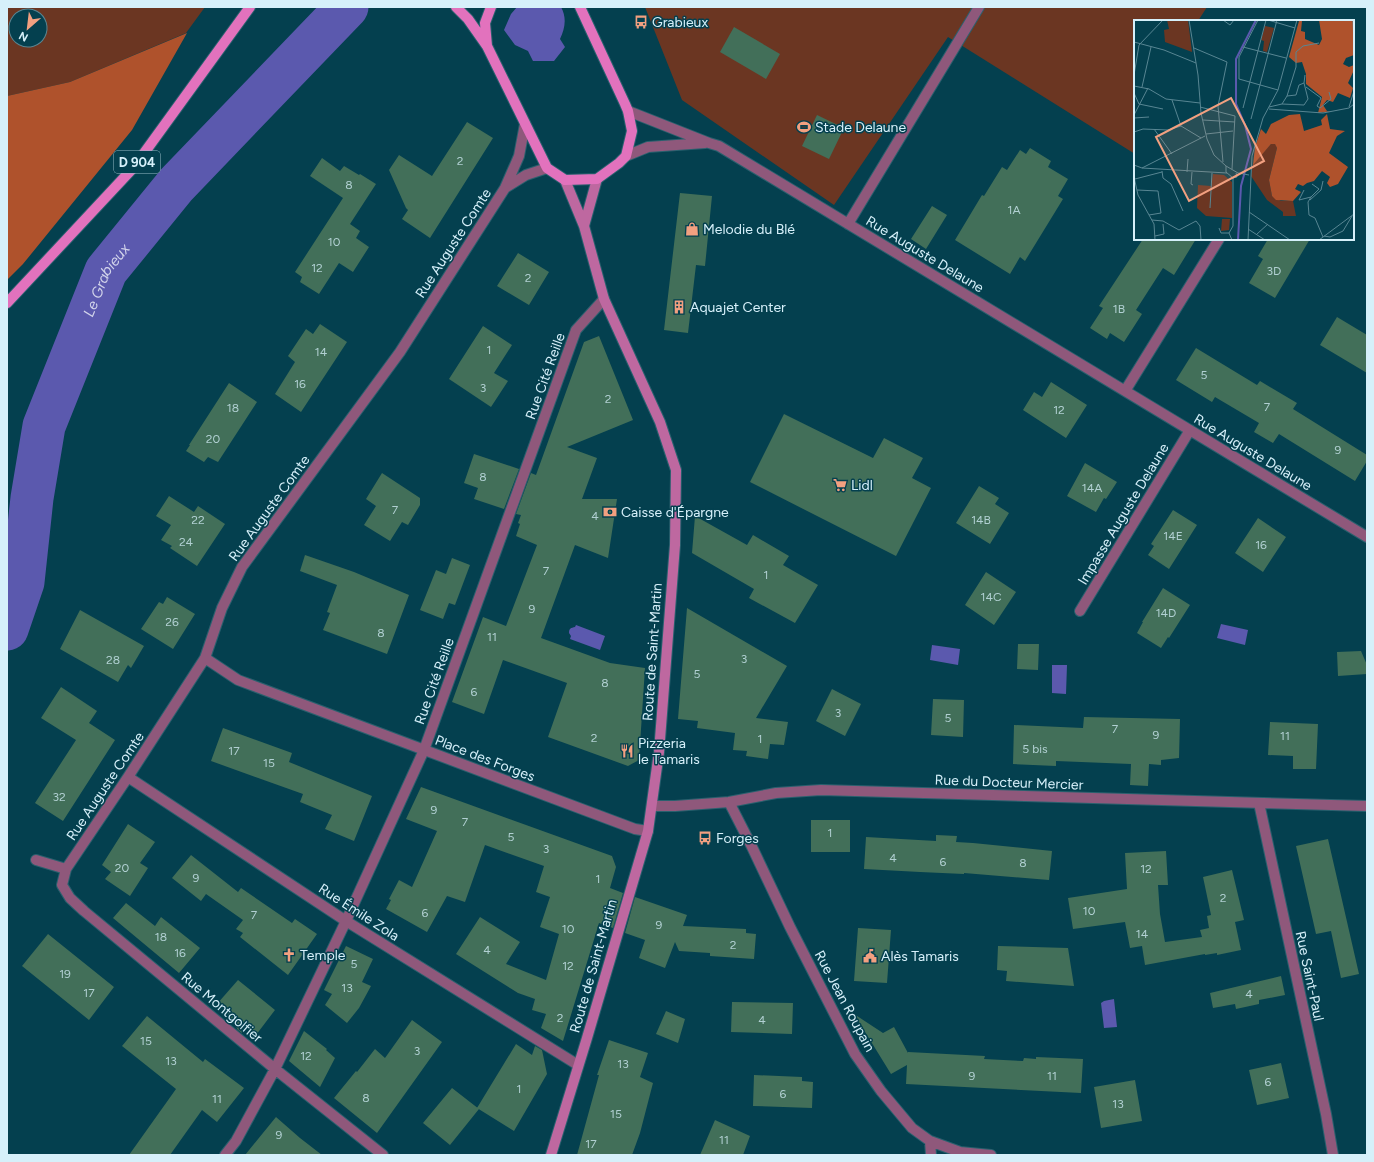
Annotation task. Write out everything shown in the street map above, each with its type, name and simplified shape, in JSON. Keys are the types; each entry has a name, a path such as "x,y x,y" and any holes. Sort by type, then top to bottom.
{"main road":[{"name":"D 904","path":"7,303 134,167 250,7"},
{"path":"456,7 468,19 487,46 547,168 565,180 597,179 620,163 626,156 632,131 628,111 580,7"},
{"path":"487,46 485,23 492,7"},
{"path":"584,226 597,179"},
{"name":"Route de Saint-Martin","path":"551,1155 648,831 659,752 675,545 676,470 660,422 604,299 584,226 565,180"}],"street":[{"path":"848,224 979,7"},
{"name":"Rue Auguste Delaune","path":"628,111 719,146 1367,537"},
{"name":"Rue Auguste Comte","path":"66,869 205,658 222,608 242,567 400,352 505,188 518,156 525,124"},
{"name":"Rue Auguste Delaune","path":"626,156 648,147 709,143"},
{"name":"Rue Auguste Comte","path":"505,188 526,175 547,168"},
{"path":"1125,391 1218,240"},
{"name":"Rue Cité Reille","path":"225,1155 236,1141 275,1069 346,921 424,750 576,330 604,299"},
{"name":"Impasse Auguste Delaune","path":"1080,612 1190,430"},
{"name":"Place des Forges","path":"205,658 238,680 634,829 648,831"},
{"name":"Rue Émile Zola","path":"128,777 346,921 578,1065"},
{"name":"Rue du Docteur Mercier","path":"652,806 729,802 776,793 820,790 1367,806"},
{"name":"Rue Jean Roupain","path":"729,802 790,927 855,1054 880,1092 912,1128 930,1141 960,1152 991,1155"},
{"name":"Rue Saint-Paul","path":"1259,802 1326,1114 1333,1155"},
{"path":"36,860 66,869"},
{"name":"Rue Montgolfier","path":"66,869 62,885 70,898 275,1069 383,1155"},
{"path":"930,1141 931,1155"}],"shaded area":[{"path":"7,7 205,7 186,33 70,82 7,96"},
{"path":"517,7 561,7 565,23 560,39 565,47 554,61 533,61 528,51 515,45 504,30 511,14"},
{"name":"Stade Delaune","path":"645,7 1207,7 1199,20 1134,20 1134,153 948,37 834,205 682,100"},
{"path":"187,33 132,130 23,264 7,280 7,96 70,82"},
{"path":"1221,624 1248,630 1245,645 1217,638"},
{"path":"576,625 605,636 600,650 570,639 571,636 569,630"},
{"path":"932,645 960,649 958,665 930,660"},
{"path":"1052,665 1067,665 1066,694 1052,693"},
{"path":"1114,999 1117,1027 1104,1028 1101,1003"}],"building":[{"path":"734,27 780,54 766,79 720,52"},
{"path":"817,115 844,128 829,159 802,146"},
{"path":"467,122 493,138 430,238 402,219 408,210 389,170 399,155 432,176"},
{"path":"1030,148 1051,161 1048,167 1068,179 1058,196 1063,199 1025,261 1020,257 1010,274 955,240 982,195 984,196 1002,167 1007,170 1020,150 1026,154"},
{"path":"322,158 340,171 344,166 376,184 350,224 360,231 356,238 369,247 353,272 339,263 319,294 300,282 302,277 295,272 343,198 310,176"},
{"name":"Melodie du Blé","path":"680,193 712,196 705,266 696,265 688,333 664,330"},
{"path":"932,206 947,215 926,249 911,239"},
{"path":"1142,240 1195,240 1174,275 1163,268 1136,310 1142,314 1124,342 1110,333 1107,339 1090,328 1103,308 1099,306"},
{"path":"1267,240 1309,240 1275,298 1249,283 1263,259 1258,256"},
{"path":"518,253 549,272 529,305 497,286"},
{"path":"1337,317 1367,335 1367,373 1320,345"},
{"path":"320,324 347,342 301,412 275,394 295,362 288,356 306,329 313,334"},
{"path":"483,326 512,345 494,373 508,381 491,407 449,379"},
{"path":"599,336 633,420 567,447 597,458 582,499 617,499 608,558 575,545 541,638 610,663 645,668 639,760 628,766 548,737 567,683 503,660 484,714 452,702 483,617 506,626 537,545 516,536 521,515 516,514 531,473 536,475 584,342"},
{"path":"1196,348 1257,385 1260,381 1297,403 1293,409 1367,455 1367,461 1355,481 1279,434 1273,443 1254,432 1259,423 1215,397 1212,402 1176,380"},
{"path":"1051,382 1087,405 1066,438 1023,410 1034,392 1042,397"},
{"path":"229,383 257,402 218,462 208,457 204,462 186,451"},
{"name":"Lidl","path":"784,414 873,458 884,438 923,458 912,478 931,488 896,556 750,482"},
{"path":"474,454 519,469 504,509 474,499 478,488 464,483"},
{"path":"1085,463 1117,482 1106,499 1104,498 1096,512 1067,496"},
{"path":"382,473 420,498 420,505 408,525 402,522 390,541 364,525 376,506 366,499"},
{"path":"979,486 999,498 995,504 1009,513 990,544 956,523"},
{"path":"169,496 194,512 198,506 225,524 197,566 170,548 172,546 161,540 171,525 156,516"},
{"path":"1173,510 1197,525 1169,569 1148,555 1154,546 1151,544"},
{"path":"695,516 747,545 753,535 789,556 783,565 818,585 795,623 749,598 754,589 692,553"},
{"path":"1258,518 1286,537 1263,572 1235,553"},
{"path":"305,555 354,572 409,595 387,654 323,630 330,613 327,612 337,585 300,571"},
{"path":"452,558 470,565 455,605 449,603 443,619 420,610 436,570 446,574"},
{"path":"986,572 1016,592 994,625 965,605"},
{"path":"1163,588 1190,605 1161,648 1137,633"},
{"path":"167,597 195,614 173,649 141,629 159,602 163,604"},
{"path":"687,608 787,666 756,718 788,722 784,745 770,744 768,759 746,756 747,751 733,750 735,733 697,728 698,721 678,719"},
{"path":"80,610 144,646 131,668 128,665 118,682 60,649"},
{"path":"1018,644 1039,644 1038,670 1017,669"},
{"path":"1361,651 1367,665 1367,674 1338,676 1337,652"},
{"path":"61,687 97,711 89,723 115,740 63,821 35,803 76,740 41,718"},
{"path":"832,689 861,704 845,736 816,721"},
{"path":"933,699 964,700 963,737 931,735"},
{"path":"1084,717 1180,719 1179,758 1161,760 1161,765 1149,764 1148,786 1130,785 1131,764 1056,761 1056,766 1013,764 1014,725 1083,728"},
{"path":"1270,722 1318,724 1316,769 1293,769 1293,756 1268,755"},
{"path":"223,728 292,753 289,762 372,796 354,841 325,829 332,815 300,802 303,794 211,761"},
{"path":"421,787 612,856 616,867 610,888 623,893 613,928 599,923 563,1041 541,1028 546,1014 532,1010 535,999 518,993 456,954 480,917 520,942 506,964 546,980 559,934 540,927 550,897 536,892 544,866 485,845 465,902 447,896 427,932 386,909 391,900 389,899 399,880 412,887 437,831 406,819"},
{"path":"811,820 850,820 850,852 811,852"},
{"path":"128,824 155,842 140,863 148,868 130,896 105,879 111,872 102,865"},
{"path":"936,835 957,836 956,842 1052,851 1049,880 964,873 864,869 866,837 936,841"},
{"path":"1328,839 1359,974 1341,978 1331,931 1316,934 1296,846"},
{"path":"1166,851 1168,885 1158,885 1160,914 1165,942 1202,937 1200,930 1209,928 1207,916 1211,915 1203,877 1232,870 1244,920 1235,922 1241,950 1217,955 1217,953 1205,954 1145,965 1142,946 1130,948 1125,922 1073,929 1068,898 1127,889 1125,853"},
{"path":"191,855 238,892 241,888 292,923 295,919 317,934 288,975 240,937 243,933 236,929 243,920 206,894 201,901 172,878"},
{"path":"635,897 687,915 683,926 746,929 746,933 756,934 754,959 710,956 710,953 679,951 675,942 665,968 639,958 645,940 625,933"},
{"path":"126,903 155,926 161,917 200,948 179,973 113,918"},
{"path":"858,928 891,930 887,983 854,981"},
{"path":"48,934 114,987 89,1020 22,966"},
{"path":"346,946 373,959 362,982 371,986 359,1008 347,1023 325,1005 332,994 324,990"},
{"path":"998,946 1068,948 1074,986 1006,981 1007,971 997,970"},
{"path":"1281,976 1285,995 1259,1000 1259,1004 1236,1009 1235,1004 1213,1008 1210,993"},
{"path":"238,980 275,1010 256,1035 246,1027 242,1033 238,1030 225,1010 217,1004"},
{"path":"732,1002 793,1003 792,1034 731,1032"},
{"path":"666,1011 685,1019 678,1043 656,1034"},
{"path":"854,1014 883,1033 894,1027 908,1053 985,1056 984,1059 1023,1061 1024,1058 1036,1059 1036,1057 1083,1059 1081,1093 906,1084 907,1065 891,1074"},
{"path":"147,1016 203,1062 205,1059 244,1088 217,1122 202,1110 170,1155 129,1155 176,1089 122,1046"},
{"path":"412,1020 442,1042 377,1133 334,1098 375,1049 385,1058"},
{"path":"304,1031 327,1049 326,1050 335,1058 320,1087 289,1061"},
{"path":"609,1040 648,1053 640,1077 653,1083 640,1133 632,1155 577,1155 599,1075 597,1075"},
{"path":"516,1044 532,1055 535,1046 542,1050 547,1074 514,1131 477,1108"},
{"path":"1281,1063 1289,1098 1257,1105 1249,1070"},
{"path":"754,1075 802,1077 802,1081 813,1082 812,1108 753,1106"},
{"path":"1135,1080 1142,1121 1101,1128 1094,1087"},
{"path":"452,1088 479,1109 450,1145 423,1123"},
{"path":"276,1117 300,1138 322,1155 245,1155"},
{"path":"715,1120 750,1136 743,1155 700,1155"}],"waterway":[{"name":"Le Grabieux","path":"7,629 23,582 32,498 44,426 106,271 176,185 347,7"}],"place":[{"name":"Grabieux","path":"641,22"},
{"name":"Stade Delaune","path":"804,127"},
{"name":"Melodie du Blé","path":"692,229"},
{"name":"Aquajet Center","path":"679,307"},
{"name":"Lidl","path":"840,485"},
{"name":"Caisse d'Épargne","path":"610,512"},
{"name":"Pizzeria le Tamaris","path":"627,751"},
{"name":"Forges","path":"705,838"},
{"name":"Temple","path":"289,955"},
{"name":"Alès Tamaris","path":"870,956"}]}
